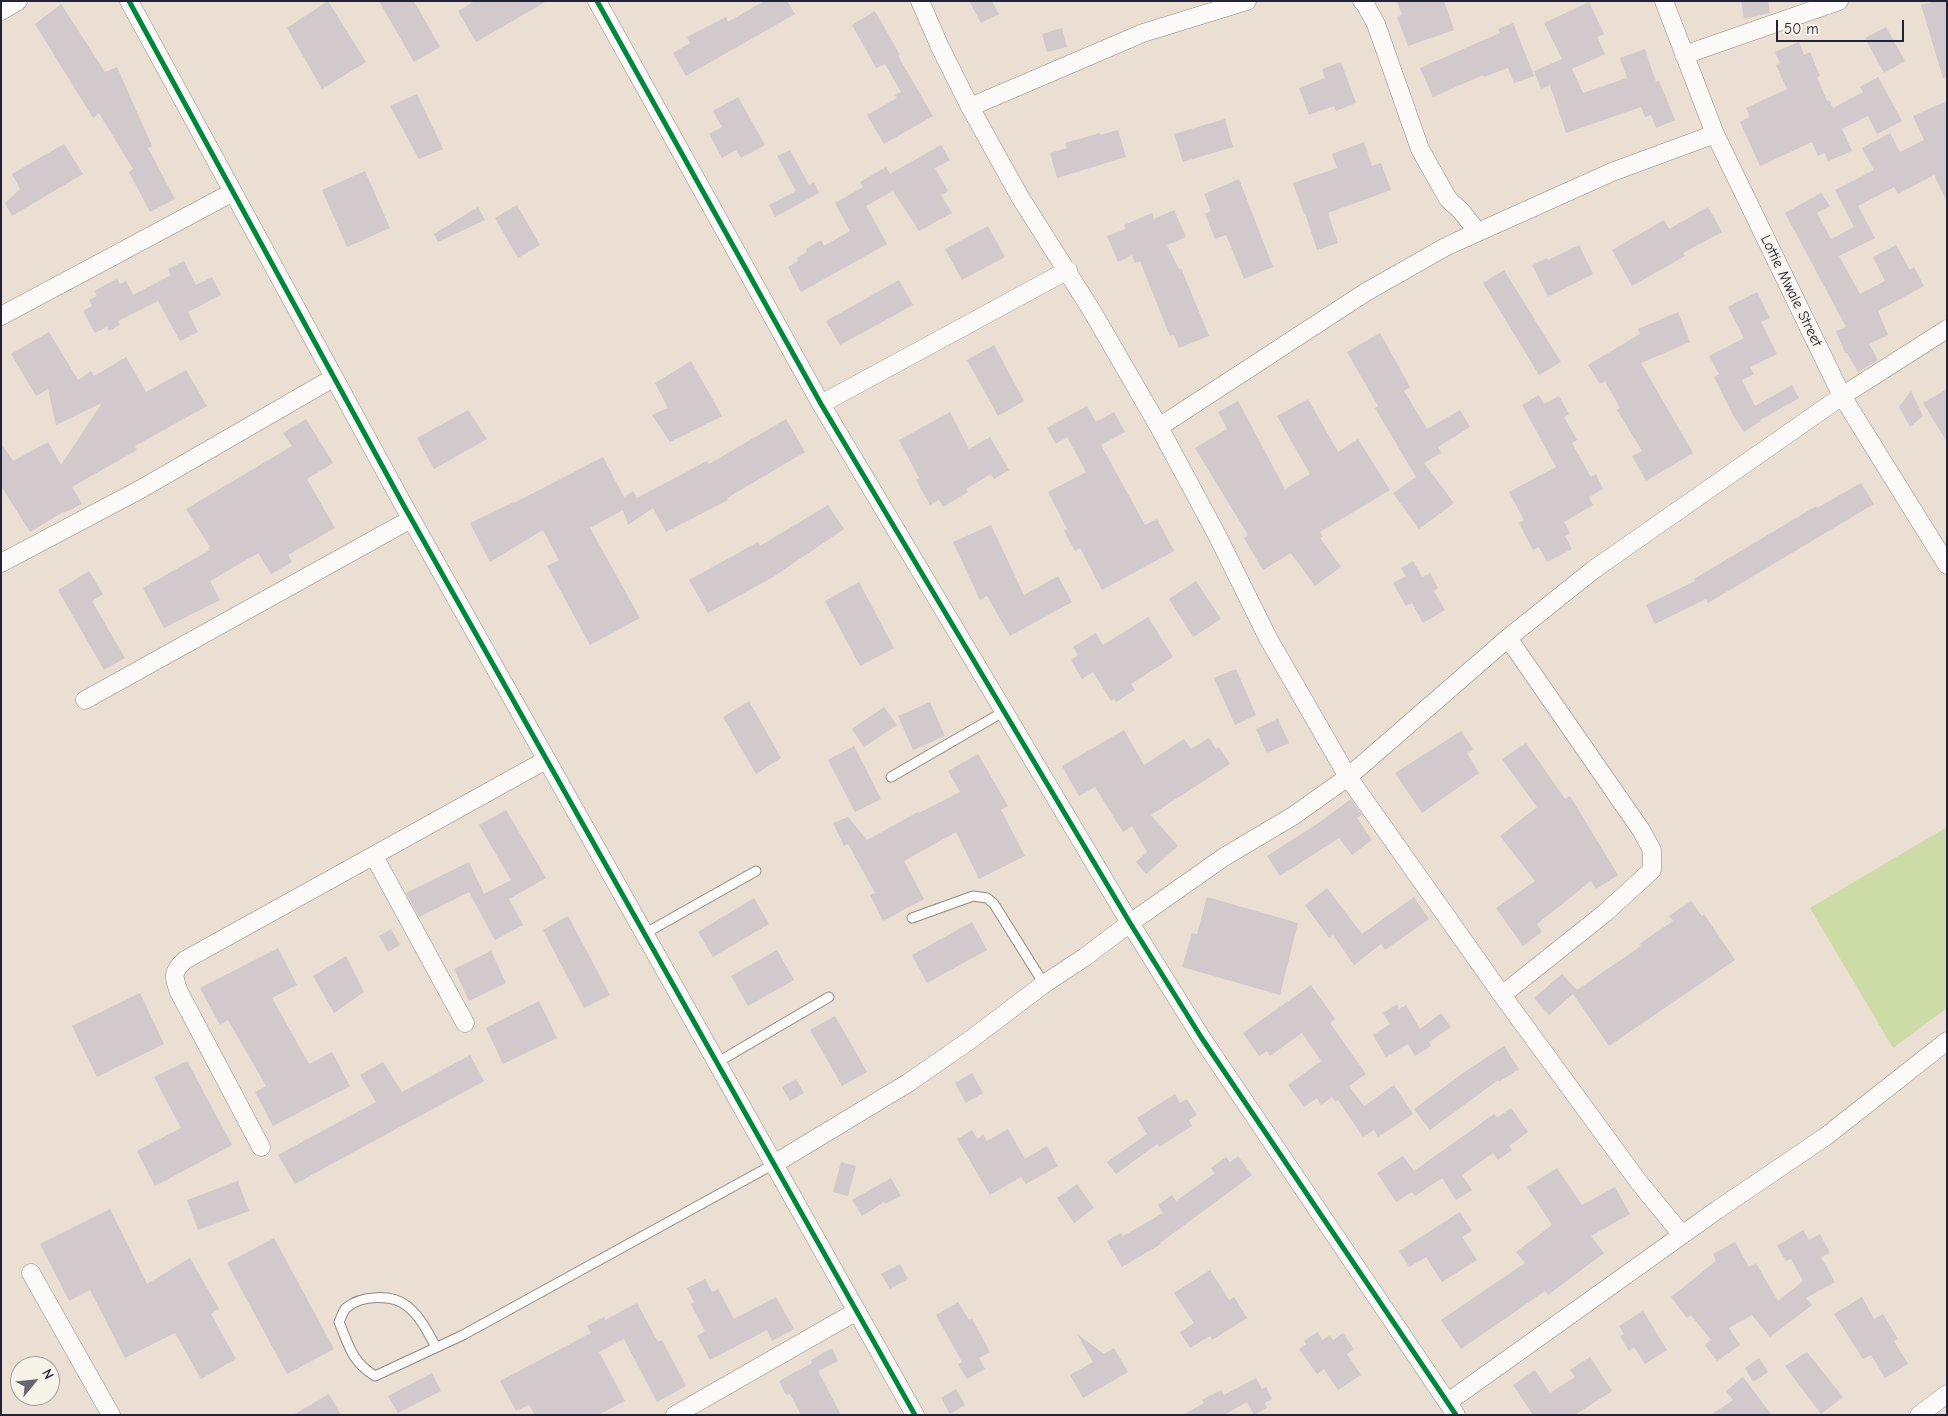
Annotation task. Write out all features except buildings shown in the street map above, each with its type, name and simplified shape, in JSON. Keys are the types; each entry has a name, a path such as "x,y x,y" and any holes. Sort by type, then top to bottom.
{"street":[{"path":"1,11 18,1"},
{"path":"128,1 411,519 915,1415"},
{"path":"597,1 821,404 1130,922 1200,1036 1452,1409 1682,1235 1825,1137 1947,1041"},
{"path":"920,1 940,47 970,107 1020,197 1068,270 1159,427 1268,638 1348,777 1502,995 1638,1181 1682,1235"},
{"path":"970,107 1143,33 1247,1"},
{"path":"1362,1 1376,24 1420,149 1448,199 1461,211 1477,231"},
{"name":"Lottie Mwale Street","path":"1664,1 1715,134 1842,396 1947,565"},
{"path":"1684,55 1839,1"},
{"path":"1159,427 1366,292 1447,246 1612,172 1715,134"},
{"path":"1,316 233,192"},
{"path":"821,404 1068,270"},
{"path":"774,1164 908,1083 970,1040 1044,984 1085,957 1130,922 1224,857 1294,816 1348,777 1508,638 1593,570 1842,396 1947,329"},
{"path":"1,563 141,489 333,378"},
{"path":"85,700 411,519"},
{"path":"1502,995 1605,913 1652,870 1652,850 1641,830 1508,638"},
{"path":"261,1146 179,992 174,978 176,968 185,960 546,760"},
{"path":"374,856 465,1023"},
{"path":"31,1273 111,1415"},
{"path":"675,1415 857,1311"},
{"path":"1919,1415 1947,1394"}],"lane":[{"path":"891,777 1003,712"},
{"path":"644,934 756,871"},
{"path":"912,918 973,896 987,898 994,904 1044,984"},
{"path":"718,1062 829,997"},
{"path":"436,1347 422,1322 407,1305 389,1298 363,1299 345,1309 339,1322 354,1356 362,1368 375,1376 436,1347 463,1334 774,1164"}],"green space":[{"path":"1947,827 1947,1008 1893,1048 1810,908"}],"cycle path":[{"path":"129,1 404,506 915,1415"},
{"path":"597,1 821,404 1130,923 1201,1037 1456,1415"}]}
